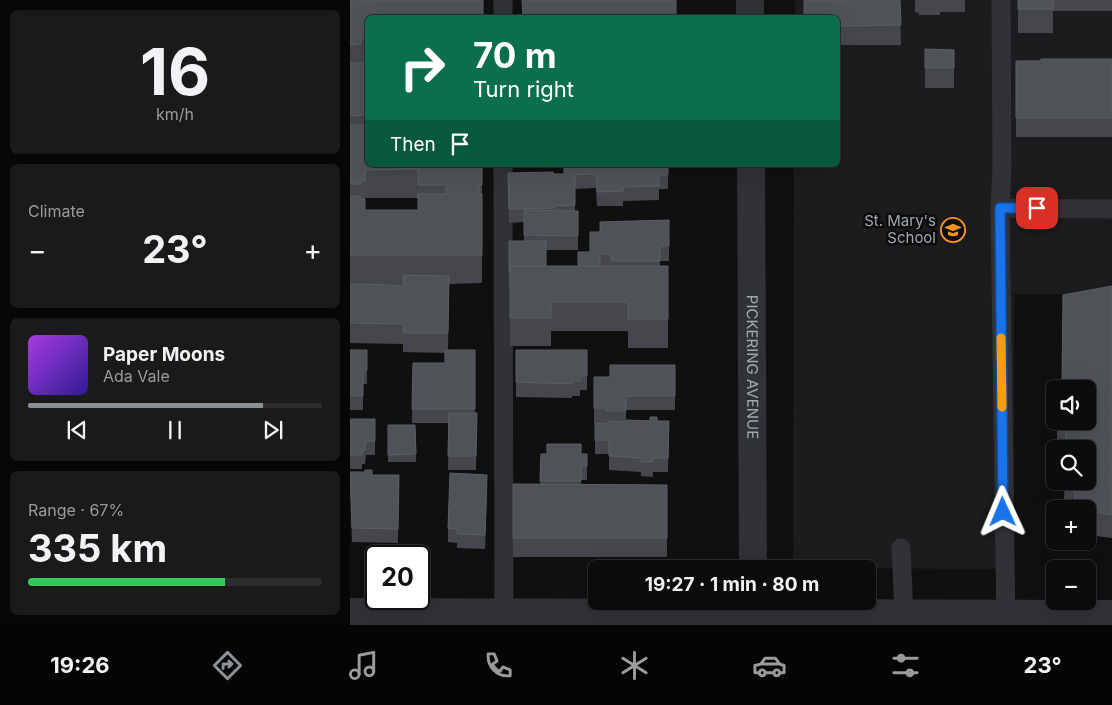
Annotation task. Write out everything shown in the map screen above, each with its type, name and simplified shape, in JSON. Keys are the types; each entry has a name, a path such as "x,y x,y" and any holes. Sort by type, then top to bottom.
{"street":[{"path":"750,0 750,15"},
{"name":"PICKERING AVENUE","path":"751,167 753,560"},
{"path":"350,612 504,613 538,619 753,613 904,614 1006,619 1112,614"}],"lane":[{"path":"503,0 503,15"},
{"path":"1001,0 1002,166 1000,208 1006,619"},
{"path":"503,167 504,613"},
{"path":"1000,208 1112,209"},
{"path":"901,548 904,614"}],"shaded area":[{"name":"St. Mary's School","path":"795,0 1112,0 1112,294 1014,294 1014,569 876,568 876,560 793,560 794,167 840,167 840,15 795,15"}],"building":[{"path":"350,0 483,0 483,15 365,15 365,38 361,38 361,44 350,45"},
{"path":"522,0 676,0 676,15 523,15"},
{"path":"804,0 900,0 901,25 840,26 840,15 804,15"},
{"path":"1018,0 1053,0 1053,9 1018,9"},
{"path":"925,49 954,50 954,68 925,68"},
{"path":"1041,59 1112,59 1112,118 1016,118 1016,61 1041,61"},
{"path":"350,63 365,63 365,115 350,116"},
{"path":"350,125 365,125 365,167 482,167 482,185 479,185 479,194 482,194 482,255 350,255 350,196 360,196 360,199 365,199 365,210 418,210 418,194 446,194 446,185 418,185 418,169 365,170 365,181 361,181 361,184 350,184"},
{"path":"564,167 668,167 668,175 659,175 659,186 623,187 623,191 597,192 596,174 575,175 575,205 554,206 554,208 509,209 508,173 553,172 553,174 564,174"},
{"path":"524,210 578,211 578,236 524,235"},
{"path":"669,220 669,246 660,246 660,261 611,261 611,254 600,254 600,266 578,266 578,252 590,252 590,232 600,232 600,222"},
{"path":"509,241 546,241 546,266 510,266 509,271"},
{"path":"510,266 668,266 668,319 628,319 628,302 551,302 551,318 510,318"},
{"path":"403,275 449,276 448,333 403,333 403,324 350,323 350,284 403,285"},
{"path":"1112,286 1112,515 1096,512 1096,500 1074,500 1075,490 1096,490 1096,440 1065,440 1066,430 1096,430 1096,380 1062,380 1063,295"},
{"path":"350,350 367,350 367,370 363,370 363,396 350,396"},
{"path":"445,350 475,350 475,409 412,409 413,363 445,363"},
{"path":"516,350 587,350 587,376 580,376 580,381 572,381 572,384 516,382"},
{"path":"610,365 675,365 675,396 626,396 626,411 606,411 606,408 594,408 594,377 610,377"},
{"path":"449,413 477,413 476,456 448,456"},
{"path":"650,417 657,417 657,421 669,421 668,458 653,458 653,462 641,462 641,458 609,456 609,440 595,440 595,423 609,424 609,421 626,422 626,420 650,421"},
{"path":"350,419 375,419 375,441 366,441 365,450 362,450 362,455 350,455"},
{"path":"388,425 415,425 416,454 388,455"},
{"path":"547,444 581,444 581,454 587,454 587,466 581,466 581,481 540,481 541,454 547,454"},
{"path":"365,470 372,470 372,475 399,475 398,529 352,528 350,472 365,472"},
{"path":"450,473 487,475 485,535 457,534 457,529 448,528"},
{"path":"513,484 667,485 667,538 513,538"}],"slow traffic":[{"path":"1001,338 1002,407"}],"place":[{"name":"St. Mary's School","path":"953,230"}],"route":[{"path":"1003,512 1000,208 1037,208"}]}
